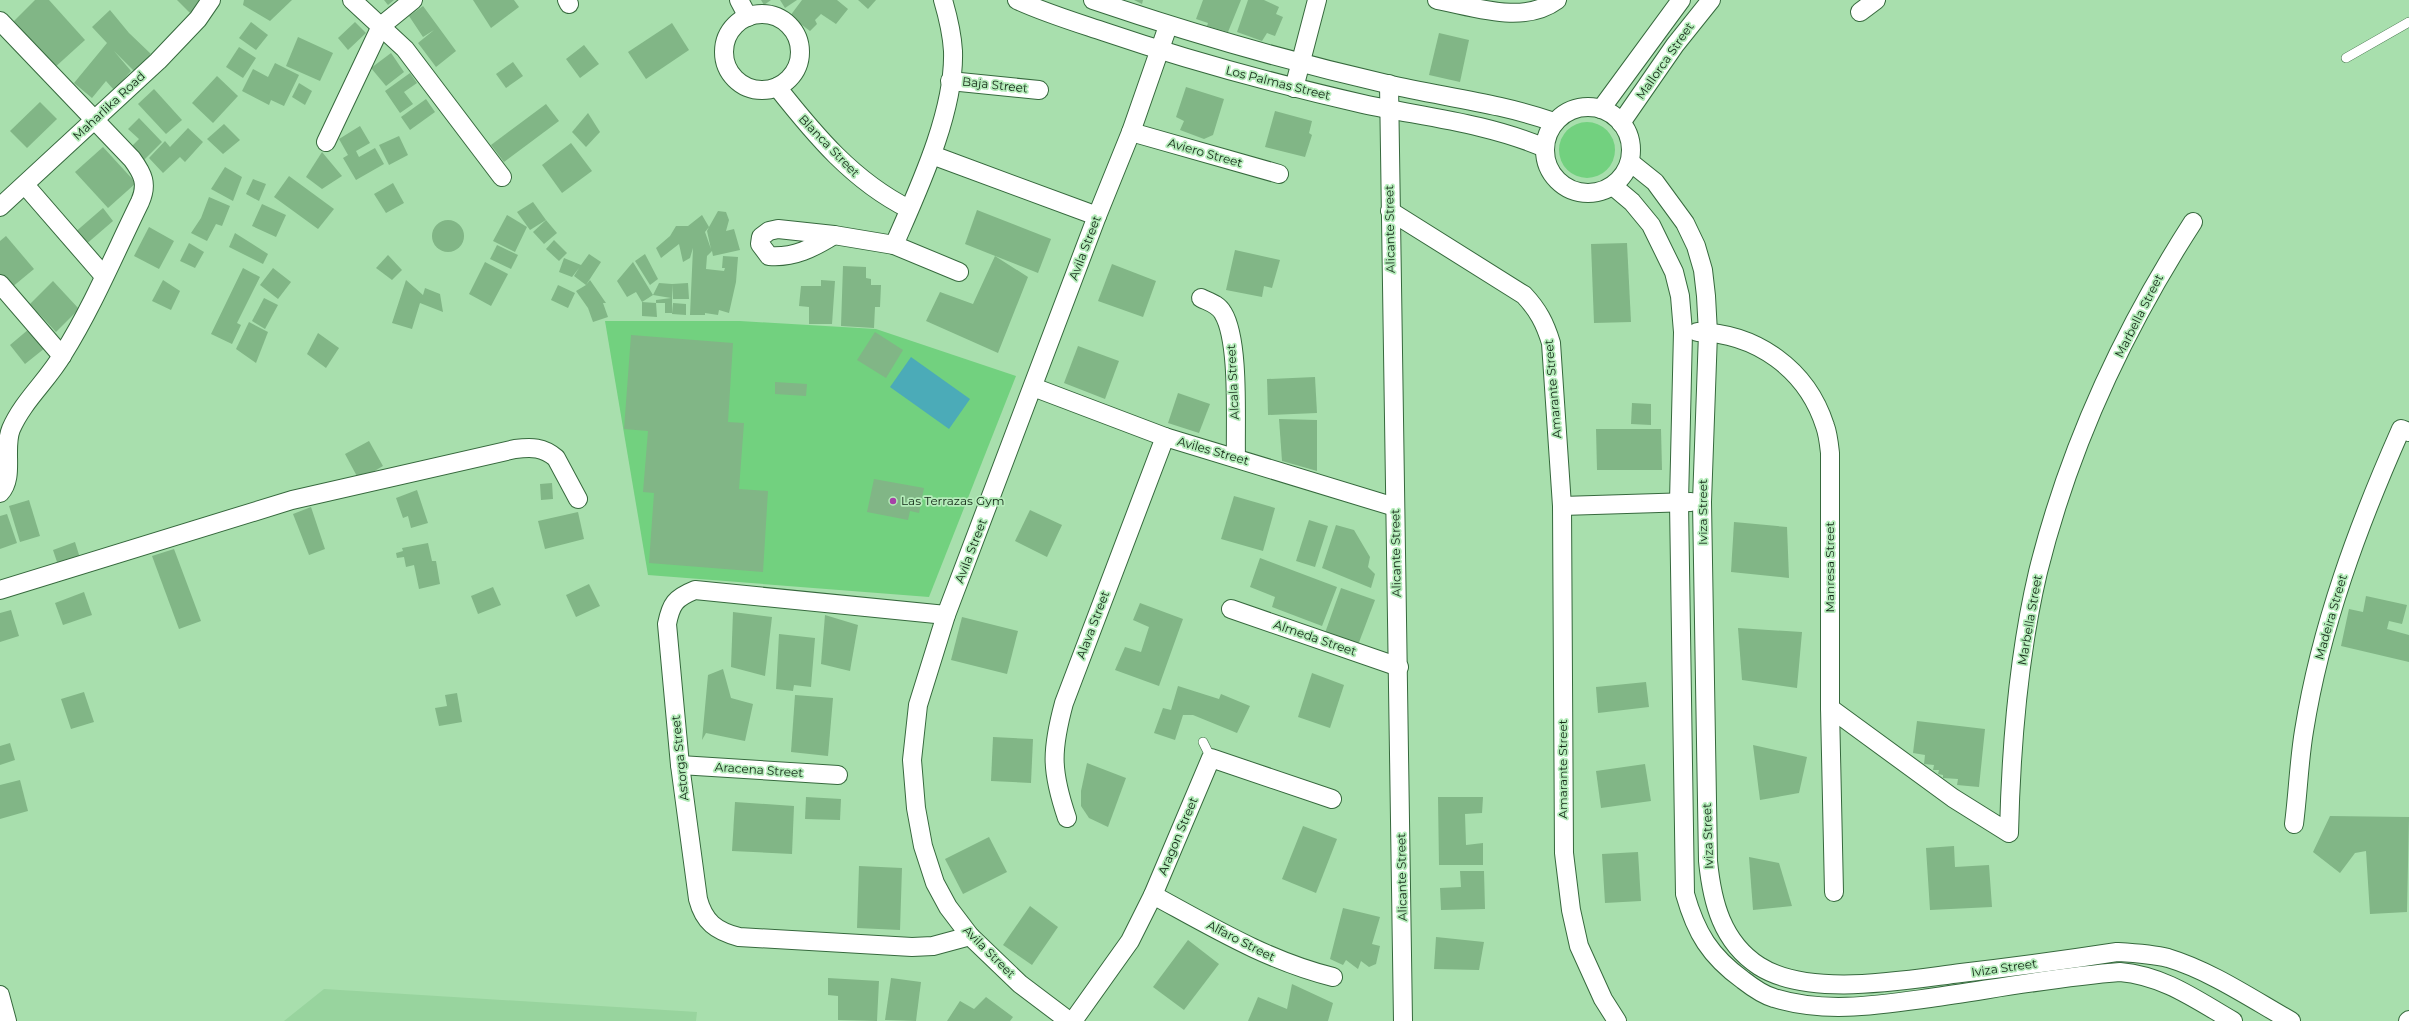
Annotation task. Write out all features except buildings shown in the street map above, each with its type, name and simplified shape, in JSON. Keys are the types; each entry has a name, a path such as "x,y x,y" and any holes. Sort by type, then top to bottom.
{"street":[{"name":"Maharlika Road","path":"0,207 25,185 93,119 158,61 198,19 211,0"},
{"path":"352,0 382,26 405,49 502,177"},
{"path":"326,142 382,26 414,0"},
{"path":"738,0 748,17"},
{"path":"894,245 932,155 950,81 953,51 950,24 942,0"},
{"name":"Los Palmas Street","path":"1017,0 1159,51 1294,88 1389,109 1491,129 1545,148"},
{"name":"Los Palmas Street","path":"1093,0 1168,26 1300,63 1389,84 1488,103 1554,122"},
{"path":"1294,88 1317,0"},
{"path":"1437,0 1518,13 1547,8 1557,0"},
{"name":"Mallorca Street","path":"1601,109 1681,0"},
{"name":"Mallorca Street","path":"1621,123 1679,40 1711,0"},
{"path":"1860,12 1876,0"},
{"path":"759,14 782,20 791,27 797,38 800,49 795,72 787,81 777,87 764,90 751,88 739,82 728,67 725,47 728,35 737,24 748,17 759,14"},
{"path":"0,21 132,159 143,176 145,183 144,192 140,202 104,276 62,356 15,420 8,440 7,477 4,488 0,493"},
{"name":"Avila Street","path":"1069,1021 1020,984 970,936 948,907 935,883 923,846 916,808 912,760 918,706 946,615 1097,216 1131,132 1168,26"},
{"name":"Baja Street","path":"950,81 1039,90"},
{"name":"Alicante Street","path":"1389,84 1395,507 1399,667 1403,1021"},
{"name":"Blanca Street","path":"777,87 818,138 840,161 885,197 909,209"},
{"path":"1591,107 1601,109 1612,114 1621,123 1628,134 1631,148 1630,162 1623,175 1613,186 1600,192 1587,194 1567,188 1552,174 1546,162 1545,148 1547,134 1554,122 1562,115 1576,109 1591,107"},
{"name":"Aviero Street","path":"1131,132 1279,174"},
{"path":"932,155 1097,216"},
{"name":"Iviza Street","path":"1630,162 1655,182 1671,202 1685,223 1696,246 1703,270 1708,332 1702,502 1710,882 1715,909 1727,934 1742,953 1758,965 1776,975 1801,981 1827,983 1881,983 2116,952 2137,953 2168,958 2197,969 2291,1021"},
{"path":"25,185 104,276"},
{"name":"Iviza Street","path":"1613,186 1632,202 1651,225 1664,248 1674,272 1680,296 1684,332 1679,502 1685,894 1698,932 1713,955 1752,987 1772,998 1799,1004 1828,1007 1881,1005 2120,972 2142,974 2163,981 2233,1021"},
{"name":"Amarante Street","path":"1390,211 1524,295 1536,308 1545,324 1551,343 1562,506 1564,852 1571,910 1579,946 1603,999 1617,1021"},
{"name":"Marbella Street","path":"1830,708 1952,798 2009,833 2011,765 2016,698 2039,571 2060,501 2081,439 2139,311 2193,222"},
{"path":"834,235 894,245 959,272"},
{"path":"0,284 62,356"},
{"name":"Alcala Street","path":"1201,298 1217,305 1227,322 1234,353 1236,457"},
{"name":"Manresa Street","path":"1684,332 1708,332 1735,337 1758,345 1778,359 1798,377 1814,398 1826,426 1830,453 1830,708 1834,892"},
{"name":"Aviles Street","path":"1033,387 1165,436 1395,507"},
{"name":"Madeira Street","path":"2294,824 2304,732 2333,604 2347,559 2380,475 2401,429 2409,432"},
{"name":"Alava Street","path":"1067,818 1057,790 1054,761 1054,737 1064,703 1165,436"},
{"path":"0,590 292,500 515,449 532,447 552,454 556,458 578,499"},
{"path":"1562,506 1702,502"},
{"name":"Astorga Street","path":"946,615 695,590 682,595 671,607 667,624 680,765 698,899 702,913 710,924 722,933 739,937 912,947 933,946 970,936"},
{"name":"Almeda Street","path":"1231,609 1399,667"},
{"path":"1211,758 1332,799"},
{"name":"Aragon Street","path":"1073,1021 1130,941 1153,895 1211,758"},
{"name":"Aracena Street","path":"680,765 838,775"},
{"name":"Alfaro Street","path":"1153,895 1263,954 1306,970 1333,977"},
{"path":"0,995 7,1021"}],"lane":[{"path":"2346,58 2409,22"},
{"path":"1203,742 1211,758"}],"shaded area":[{"path":"1587,122 1598,124 1607,130 1613,139 1615,150 1613,161 1607,170 1598,176 1587,178 1576,176 1567,170 1561,161 1559,150 1561,139 1567,130 1576,124"},
{"path":"605,321 740,321 876,329 1016,376 929,597 648,575"},
{"path":"324,989 697,1012 696,1021 284,1021"}],"water":[{"path":"911,357 970,399 949,429 890,387"}],"place":[{"name":"Las Terrazas Gym","path":"893,501"}]}
